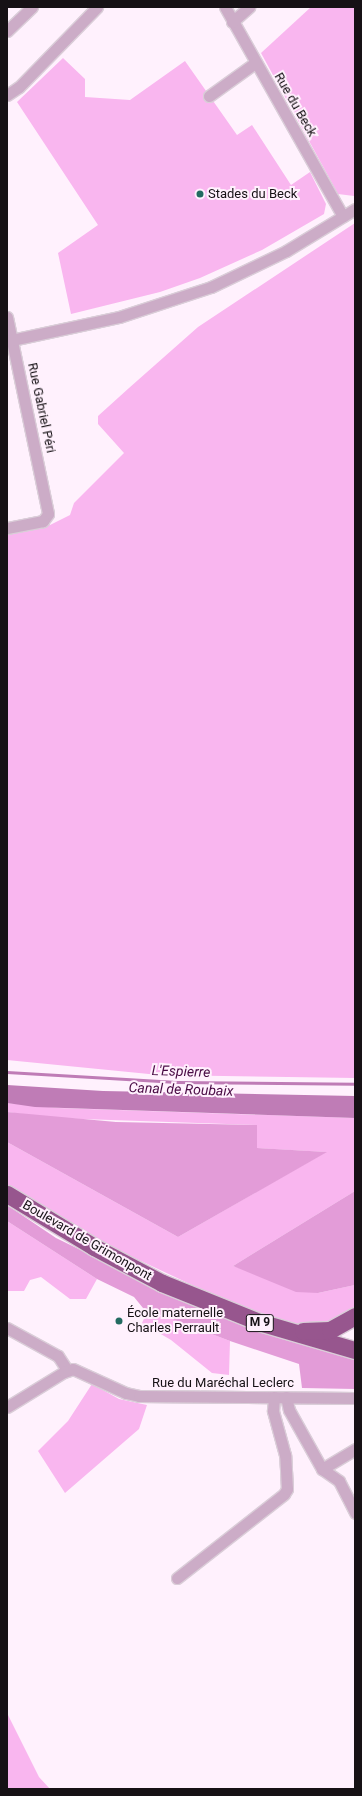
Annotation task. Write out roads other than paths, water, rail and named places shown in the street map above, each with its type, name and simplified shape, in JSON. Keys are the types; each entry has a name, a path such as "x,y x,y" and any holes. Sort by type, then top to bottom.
{"highway":[{"name":"Boulevard de Grimonpont","path":"7,1194 105,1254 169,1286 274,1327"},
{"path":"274,1327 322,1331 338,1327 355,1316"},
{"name":"M 9","path":"274,1327 355,1350"}],"street":[{"path":"7,31 32,7"},
{"path":"7,95 19,87 97,7"},
{"name":"Rue du Beck","path":"225,7 255,63 343,216"},
{"path":"232,22 249,7"},
{"path":"209,96 255,63"},
{"path":"9,341 119,317 200,291 272,259 355,208"},
{"name":"Rue Gabriel Péri","path":"7,317 9,341 47,504 48,514 45,519 7,528"},
{"path":"7,1328 58,1356 67,1370 7,1407"},
{"name":"Rue du Maréchal Leclerc","path":"67,1370 78,1369 126,1393 139,1396 355,1398"},
{"path":"177,1578 284,1494 287,1489 285,1455 272,1412 274,1397"},
{"path":"286,1397 289,1410 322,1469 338,1481 355,1513"},
{"path":"322,1469 355,1449"}],"waterway":[{"name":"L'Espierre","path":"7,1072 177,1082 355,1084"}],"place":[{"name":"Stades du Beck","path":"200,194"},
{"name":"École maternelle Charles Perrault","path":"119,1321"}],"water label":[{"name":"Canal de Roubaix","path":"181,1089"}]}
